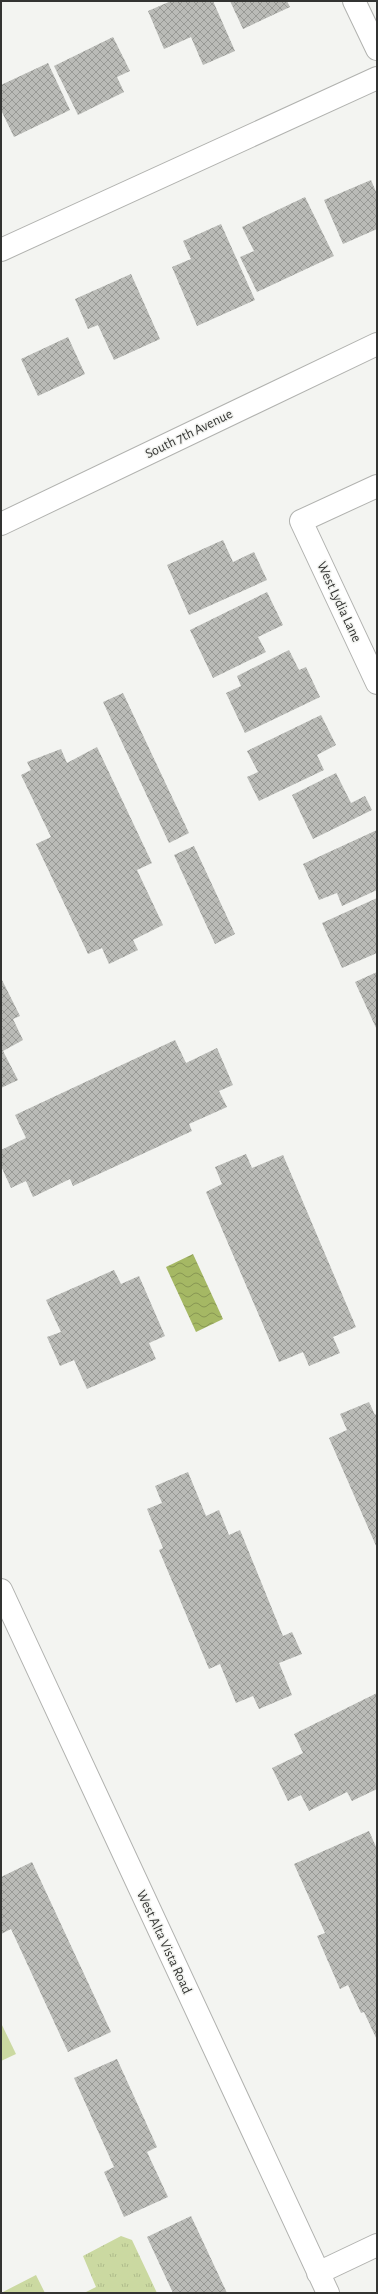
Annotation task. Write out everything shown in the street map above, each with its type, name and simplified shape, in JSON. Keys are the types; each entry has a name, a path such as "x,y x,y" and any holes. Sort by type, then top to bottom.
{"street":[{"path":"354,1 377,49"},
{"path":"1,250 377,78"},
{"name":"South 7th Avenue","path":"1,524 377,344"},
{"name":"West Lydia Lane","path":"377,486 301,521 377,683"},
{"name":"West Alta Vista Road","path":"1,1590 328,2293"},
{"path":"318,2273 377,2245"}],"green space":[{"path":"1,2023 16,2054 1,2061"},
{"path":"121,2236 132,2240 157,2293 84,2293 96,2287 83,2256"},
{"path":"36,2275 45,2293 1,2293"}],"water":[{"path":"193,1254 223,1319 196,1332 166,1267"}],"building":[{"path":"171,1 213,1 235,51 203,65 191,37 164,49 148,11"},
{"path":"230,1 287,1 290,7 243,29"},
{"path":"113,37 130,71 117,77 124,92 78,115 54,66"},
{"path":"48,63 70,110 14,137 1,110 1,85"},
{"path":"371,180 377,194 377,229 343,244 324,200"},
{"path":"305,197 334,256 257,292 240,257 254,251 242,227"},
{"path":"221,224 255,300 197,326 172,267 191,259 183,241"},
{"path":"131,274 160,339 114,360 98,325 88,329 75,299"},
{"path":"68,337 85,374 38,396 21,359"},
{"path":"223,540 233,562 254,552 267,580 189,615 167,565"},
{"path":"267,592 283,625 258,637 266,652 213,678 190,630"},
{"path":"289,650 299,670 306,667 320,697 245,733 226,693 241,686 237,676"},
{"path":"123,693 189,833 169,843 103,702"},
{"path":"321,715 336,745 317,755 324,770 259,801 247,777 258,772 247,751"},
{"path":"97,747 152,863 137,870 163,925 133,940 138,950 109,964 102,948 88,954 36,844 51,837 21,775 31,770 27,762 61,749 67,763"},
{"path":"336,773 351,803 365,796 372,810 313,839 292,795"},
{"path":"377,830 377,890 342,906 337,893 319,900 303,864"},
{"path":"194,846 235,934 215,944 174,855"},
{"path":"377,898 377,953 342,968 322,923"},
{"path":"377,972 377,1030 355,982"},
{"path":"1,978 20,1016 13,1019 23,1040 3,1051 18,1080 1,1088"},
{"path":"175,1040 186,1063 217,1048 233,1085 219,1091 227,1107 189,1124 192,1131 73,1186 70,1179 33,1197 26,1181 11,1188 1,1166 1,1150 26,1138 15,1115"},
{"path":"246,1154 252,1168 283,1155 356,1327 333,1337 340,1353 309,1366 303,1352 279,1362 206,1192 222,1184 215,1167"},
{"path":"114,1270 121,1284 139,1276 165,1336 149,1343 156,1359 87,1389 74,1360 60,1366 47,1337 61,1332 46,1300"},
{"path":"369,1402 375,1415 377,1413 377,1548 329,1438 347,1430 340,1414"},
{"path":"188,1472 206,1516 219,1510 229,1535 240,1530 283,1636 292,1632 302,1654 279,1663 292,1695 259,1709 253,1696 236,1703 220,1664 209,1669 159,1550 163,1548 147,1509 162,1503 155,1486"},
{"path":"377,1693 377,1789 352,1801 347,1792 309,1811 301,1795 288,1801 272,1768 303,1753 294,1734"},
{"path":"369,1831 377,1849 377,2040 364,2012 361,2013 348,1985 340,1989 317,1936 325,1933 294,1864"},
{"path":"32,1862 111,2032 68,2052 11,1929 1,1934 1,1877"},
{"path":"117,2059 157,2147 147,2152 168,2197 124,2217 104,2172 114,2167 74,2078"},
{"path":"191,2216 227,2293 173,2293 147,2237"}]}
